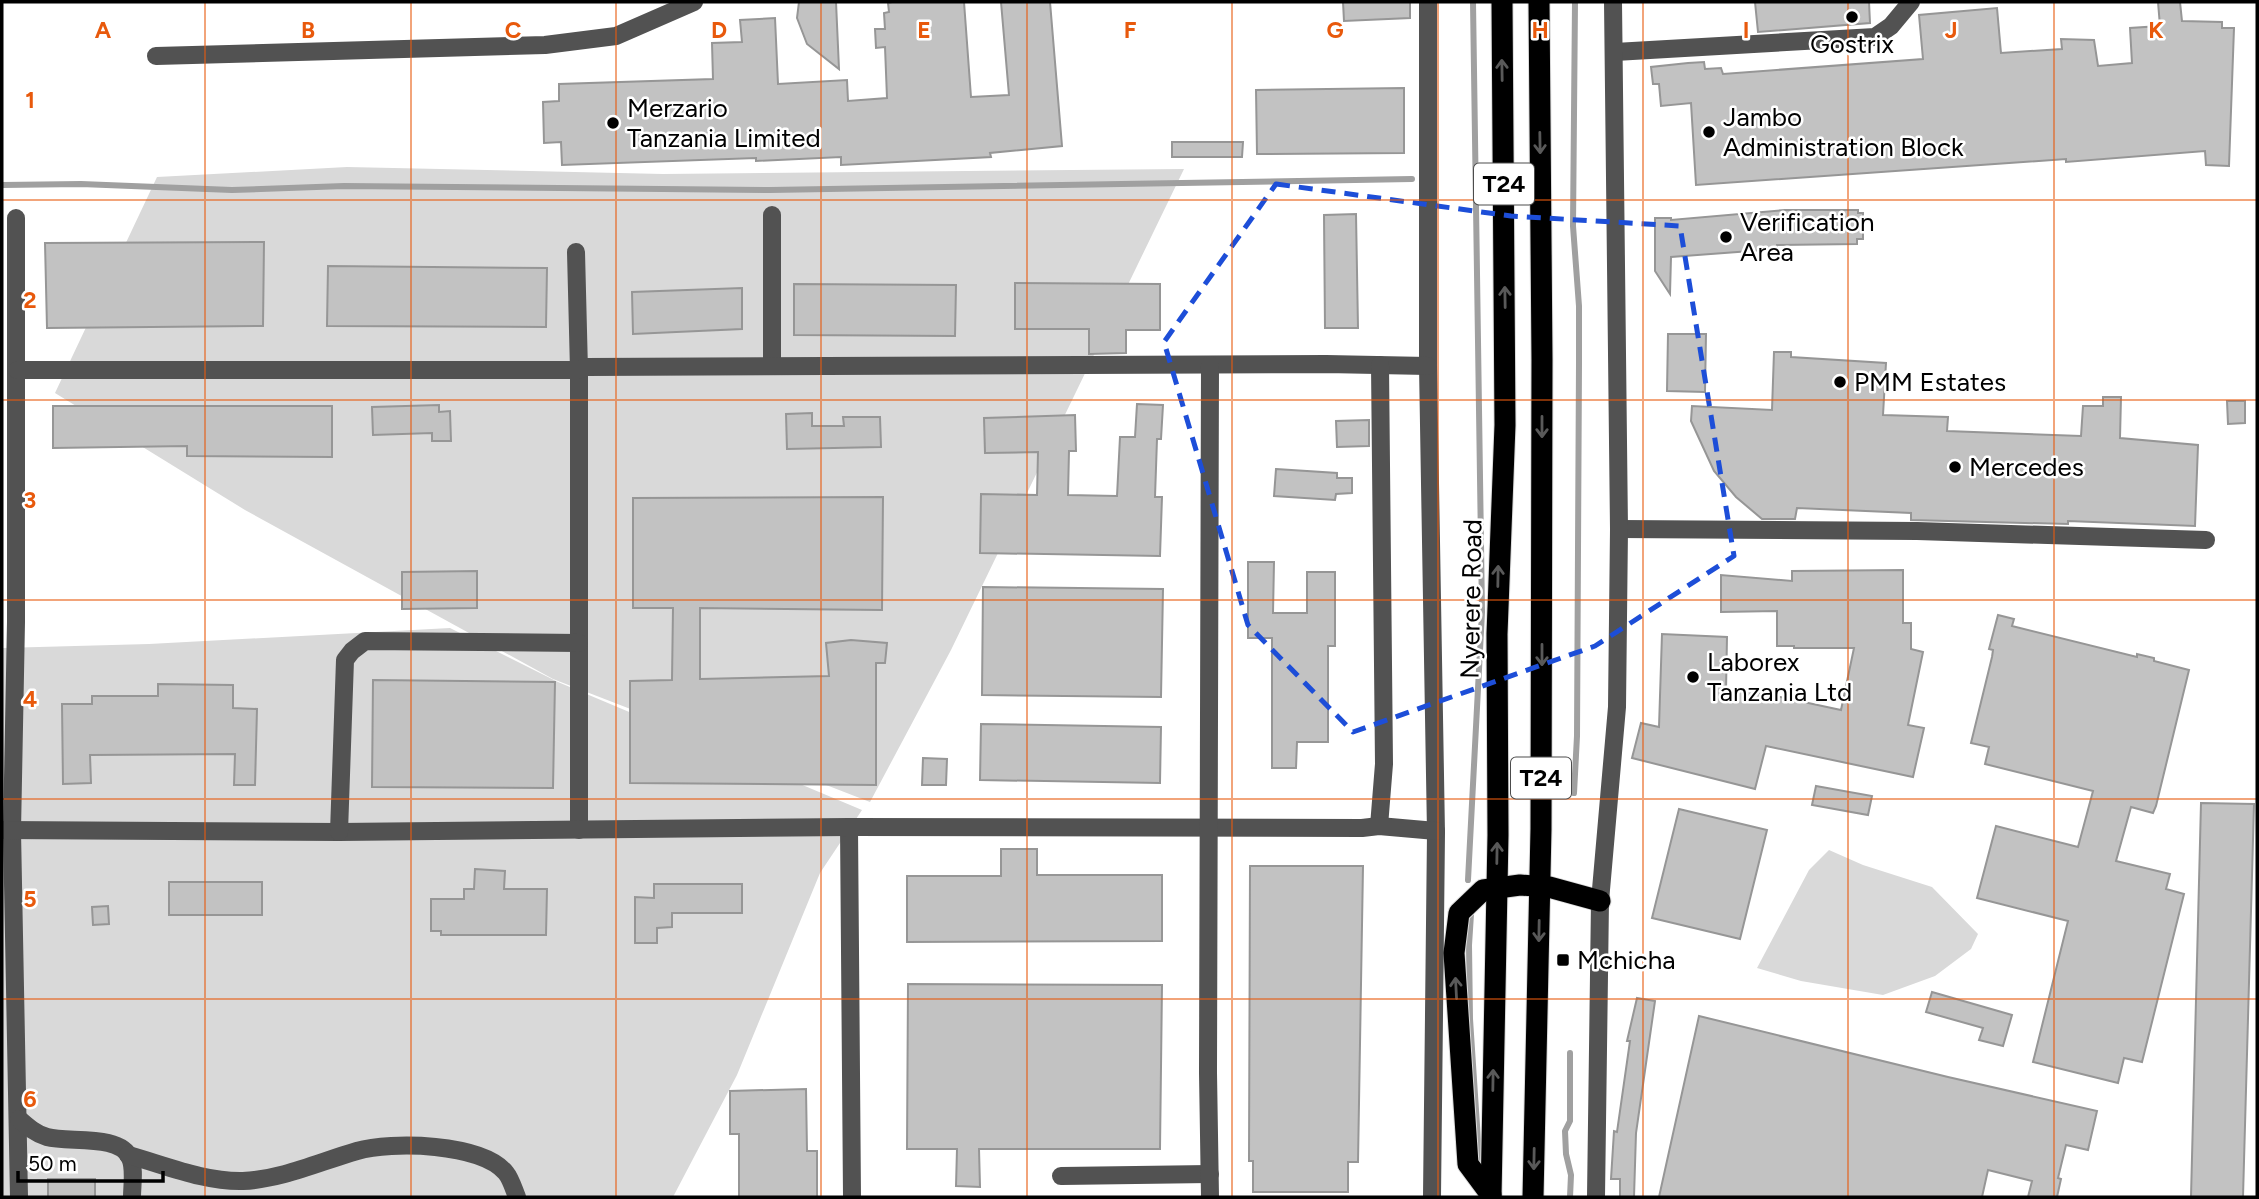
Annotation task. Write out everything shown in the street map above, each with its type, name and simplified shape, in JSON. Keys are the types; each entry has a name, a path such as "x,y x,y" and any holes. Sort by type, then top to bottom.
{"highway":[{"name":"Nyerere Road","path":"1491,1196 1497,888 1497,634 1505,402 1502,2"},
{"name":"T24","path":"1533,1197 1540,887 1542,359 1539,2"},
{"path":"1491,1196 1468,1164 1454,953 1459,913 1483,890 1497,888 1549,887 1600,901"}],"street":[{"path":"156,56 545,45 616,36 694,2"},
{"path":"1428,2 1428,366 1436,831 1432,1197"},
{"path":"1596,1197 1600,901 1617,707 1619,529 1613,2"},
{"path":"1615,52 1875,37 1891,26 1911,2"},
{"path":"772,215 772,366"},
{"path":"16,218 18,370 7,830 19,1119 19,1197"},
{"path":"576,252 579,370 579,830"},
{"path":"1210,365 1210,1197"},
{"path":"1379,826 1384,764 1380,365"},
{"path":"18,370 1428,366"},
{"path":"1619,529 1917,531 2206,540"},
{"path":"339,832 345,660 352,651 365,641 579,643"},
{"path":"7,830 339,832 1379,826 1436,831"},
{"path":"849,827 852,1197"},
{"path":"19,1119 33,1132 47,1137 111,1144 125,1150 132,1160 132,1197"},
{"path":"128,1155 223,1181 245,1181 277,1177 358,1151 394,1145 430,1147 473,1153 495,1164 506,1173 517,1197"},
{"path":"1061,1176 1210,1174"}],"highlighted area":[{"path":"1276,184 1511,216 1680,226 1734,556 1595,646 1353,732 1248,625 1164,342"}],"shaded area":[{"path":"347,167 663,174 1184,169 951,650 870,802 553,679 245,510 55,393 157,177"},
{"path":"450,628 558,682 862,810 820,873 737,1075 673,1197 2,1197 2,648 149,644"},
{"path":"1829,850 1863,865 1932,887 1978,934 1971,949 1935,976 1883,995 1801,981 1757,968 1809,870"}],"building":[{"path":"799,2 836,2 839,69 807,44 797,18"},
{"path":"964,2 971,97 1009,95 1001,2 1050,2 1062,146 990,153 991,157 841,165 841,157 562,165 561,142 544,143 543,102 559,101 559,84 713,79 712,43 742,42 740,20 775,18 778,84 847,80 848,101 887,98 885,47 876,48 875,29 885,29 884,13 889,12 888,3"},
{"path":"1343,2 1410,2 1410,18 1344,21"},
{"path":"1755,2 1869,2 1870,23 1758,32"},
{"path":"2158,2 2180,2 2182,21 2222,22 2222,28 2234,28 2229,166 2206,165 2205,151 1696,185 1691,103 1661,106 1659,84 1653,84 1651,67 1688,63 1704,62 1705,69 1721,68 1723,74 1923,59 1919,15 1997,8 2001,53 2062,49 2061,39 2094,40 2098,66 2132,63 2130,28 2160,26"},
{"path":"1404,88 1404,153 1257,154 1256,90"},
{"path":"1172,142 1243,142 1242,157 1172,157"},
{"path":"1785,210 1858,210 1858,213 1863,213 1863,239 1857,239 1857,244 1777,245 1777,249 1671,257 1670,294 1655,271 1655,218 1671,220"},
{"path":"1356,214 1358,328 1325,328 1324,215"},
{"path":"264,242 263,326 47,328 45,243"},
{"path":"328,266 547,268 546,327 327,326"},
{"path":"1015,283 1160,284 1160,330 1126,330 1126,353 1089,354 1089,329 1015,329"},
{"path":"794,284 956,285 955,336 794,335"},
{"path":"742,288 742,329 633,334 632,292"},
{"path":"1668,334 1706,334 1705,392 1667,391"},
{"name":"Mercedes","path":"1774,352 1791,352 1791,357 1886,363 1883,415 1948,417 1947,431 2081,436 2083,406 2103,406 2103,397 2121,397 2120,438 2198,445 2195,526 2068,521 2068,524 1911,520 1911,513 1797,508 1795,519 1762,519 1736,497 1714,471 1691,421 1692,406 1772,410"},
{"path":"2227,401 2245,401 2245,423 2228,424"},
{"path":"1137,404 1163,405 1161,439 1157,439 1155,497 1162,497 1160,556 980,553 981,494 1037,495 1038,452 985,453 984,418 1075,415 1076,451 1069,451 1068,495 1117,496 1120,437 1135,437"},
{"path":"439,405 439,412 450,411 451,441 432,441 432,433 373,435 372,407"},
{"path":"53,406 332,406 332,457 187,456 187,446 53,448"},
{"path":"812,413 812,426 844,426 843,417 880,417 881,447 787,449 786,414"},
{"path":"1369,420 1369,446 1337,447 1336,421"},
{"path":"1276,469 1337,473 1337,478 1352,478 1352,493 1336,494 1335,500 1274,496"},
{"path":"883,497 882,610 700,608 700,679 829,676 826,643 851,640 887,643 885,663 876,663 876,785 630,783 630,681 672,680 673,608 633,608 633,498"},
{"path":"1248,562 1274,562 1273,613 1307,613 1307,572 1335,572 1335,646 1328,646 1328,742 1297,742 1296,768 1272,768 1272,638 1248,638"},
{"path":"1903,570 1903,623 1911,623 1911,649 1923,652 1908,725 1924,728 1913,777 1766,746 1755,789 1632,758 1641,723 1659,727 1662,634 1727,637 1726,691 1752,691 1841,710 1854,648 1777,646 1777,611 1721,612 1721,575 1792,581 1792,571"},
{"path":"477,571 477,608 402,609 402,572"},
{"path":"983,587 1163,589 1161,697 982,695"},
{"path":"1998,615 2014,619 2012,626 2137,657 2137,654 2154,658 2154,661 2189,670 2156,806 2153,813 2131,807 2116,861 2170,874 2166,889 2184,894 2142,1062 2124,1058 2118,1083 2033,1062 2068,921 1977,898 1996,826 2078,847 2093,791 1985,764 1989,747 1971,743 1992,657 1993,650 1989,649"},
{"path":"373,680 555,682 553,788 372,787"},
{"path":"158,684 233,685 233,708 257,709 255,785 234,785 235,754 90,755 91,783 63,784 62,704 92,704 92,696 158,696"},
{"path":"981,724 1161,727 1160,783 980,780"},
{"path":"923,758 947,759 946,785 922,785"},
{"path":"1816,786 1872,796 1868,815 1812,805"},
{"path":"2201,803 2254,804 2243,1197 2191,1197"},
{"path":"1679,809 1767,830 1740,939 1652,918"},
{"path":"1001,849 1037,849 1037,875 1162,875 1162,941 907,942 907,876 1001,876"},
{"path":"1250,866 1363,866 1358,1162 1348,1162 1348,1192 1253,1192 1253,1161 1249,1161"},
{"path":"475,869 505,871 504,889 547,889 546,935 441,935 441,931 431,931 431,899 464,899 464,889 474,889"},
{"path":"169,882 262,882 262,915 169,915"},
{"path":"654,884 742,884 742,913 672,913 672,927 657,928 657,943 635,943 635,897 654,898"},
{"path":"108,906 109,924 93,925 92,907"},
{"path":"908,984 1162,985 1160,1149 979,1149 980,1187 956,1186 957,1149 907,1149"},
{"path":"1932,992 2012,1015 2003,1046 1979,1040 1983,1028 1926,1012"},
{"path":"1637,998 1655,1001 1636,1133 1634,1197 1620,1197 1620,1179 1611,1179 1614,1131 1617,1132 1630,1041 1627,1041"},
{"path":"1699,1016 2097,1111 2088,1150 2066,1145 2058,1178 2061,1179 2057,1197 2028,1197 2032,1181 1988,1170 1982,1197 1659,1197"},
{"path":"806,1089 807,1151 817,1151 817,1197 739,1197 739,1134 730,1134 730,1091"},
{"path":"48,1179 95,1179 95,1197 48,1197"}],"waterway":[{"path":"1468,880 1482,612 1473,2"},
{"path":"1574,793 1577,736 1579,363 1579,306 1573,226 1575,2"},
{"path":"2,185 81,184 232,190 344,186 770,190 1412,179"},
{"path":"1471,914 1470,1019 1480,1171"},
{"path":"1570,1053 1570,1121 1565,1131 1566,1154 1571,1175 1570,1197"}],"place":[{"name":"Gostrix","path":"1852,17"},
{"name":"Merzario Tanzania Limited","path":"613,123"},
{"name":"Jambo Administration Block","path":"1709,132"},
{"name":"Verification Area","path":"1726,237"},
{"name":"PMM Estates","path":"1840,382"},
{"name":"Mercedes","path":"1955,467"},
{"name":"Laborex Tanzania Ltd","path":"1693,677"},
{"name":"Mchicha","path":"1563,960"}]}
